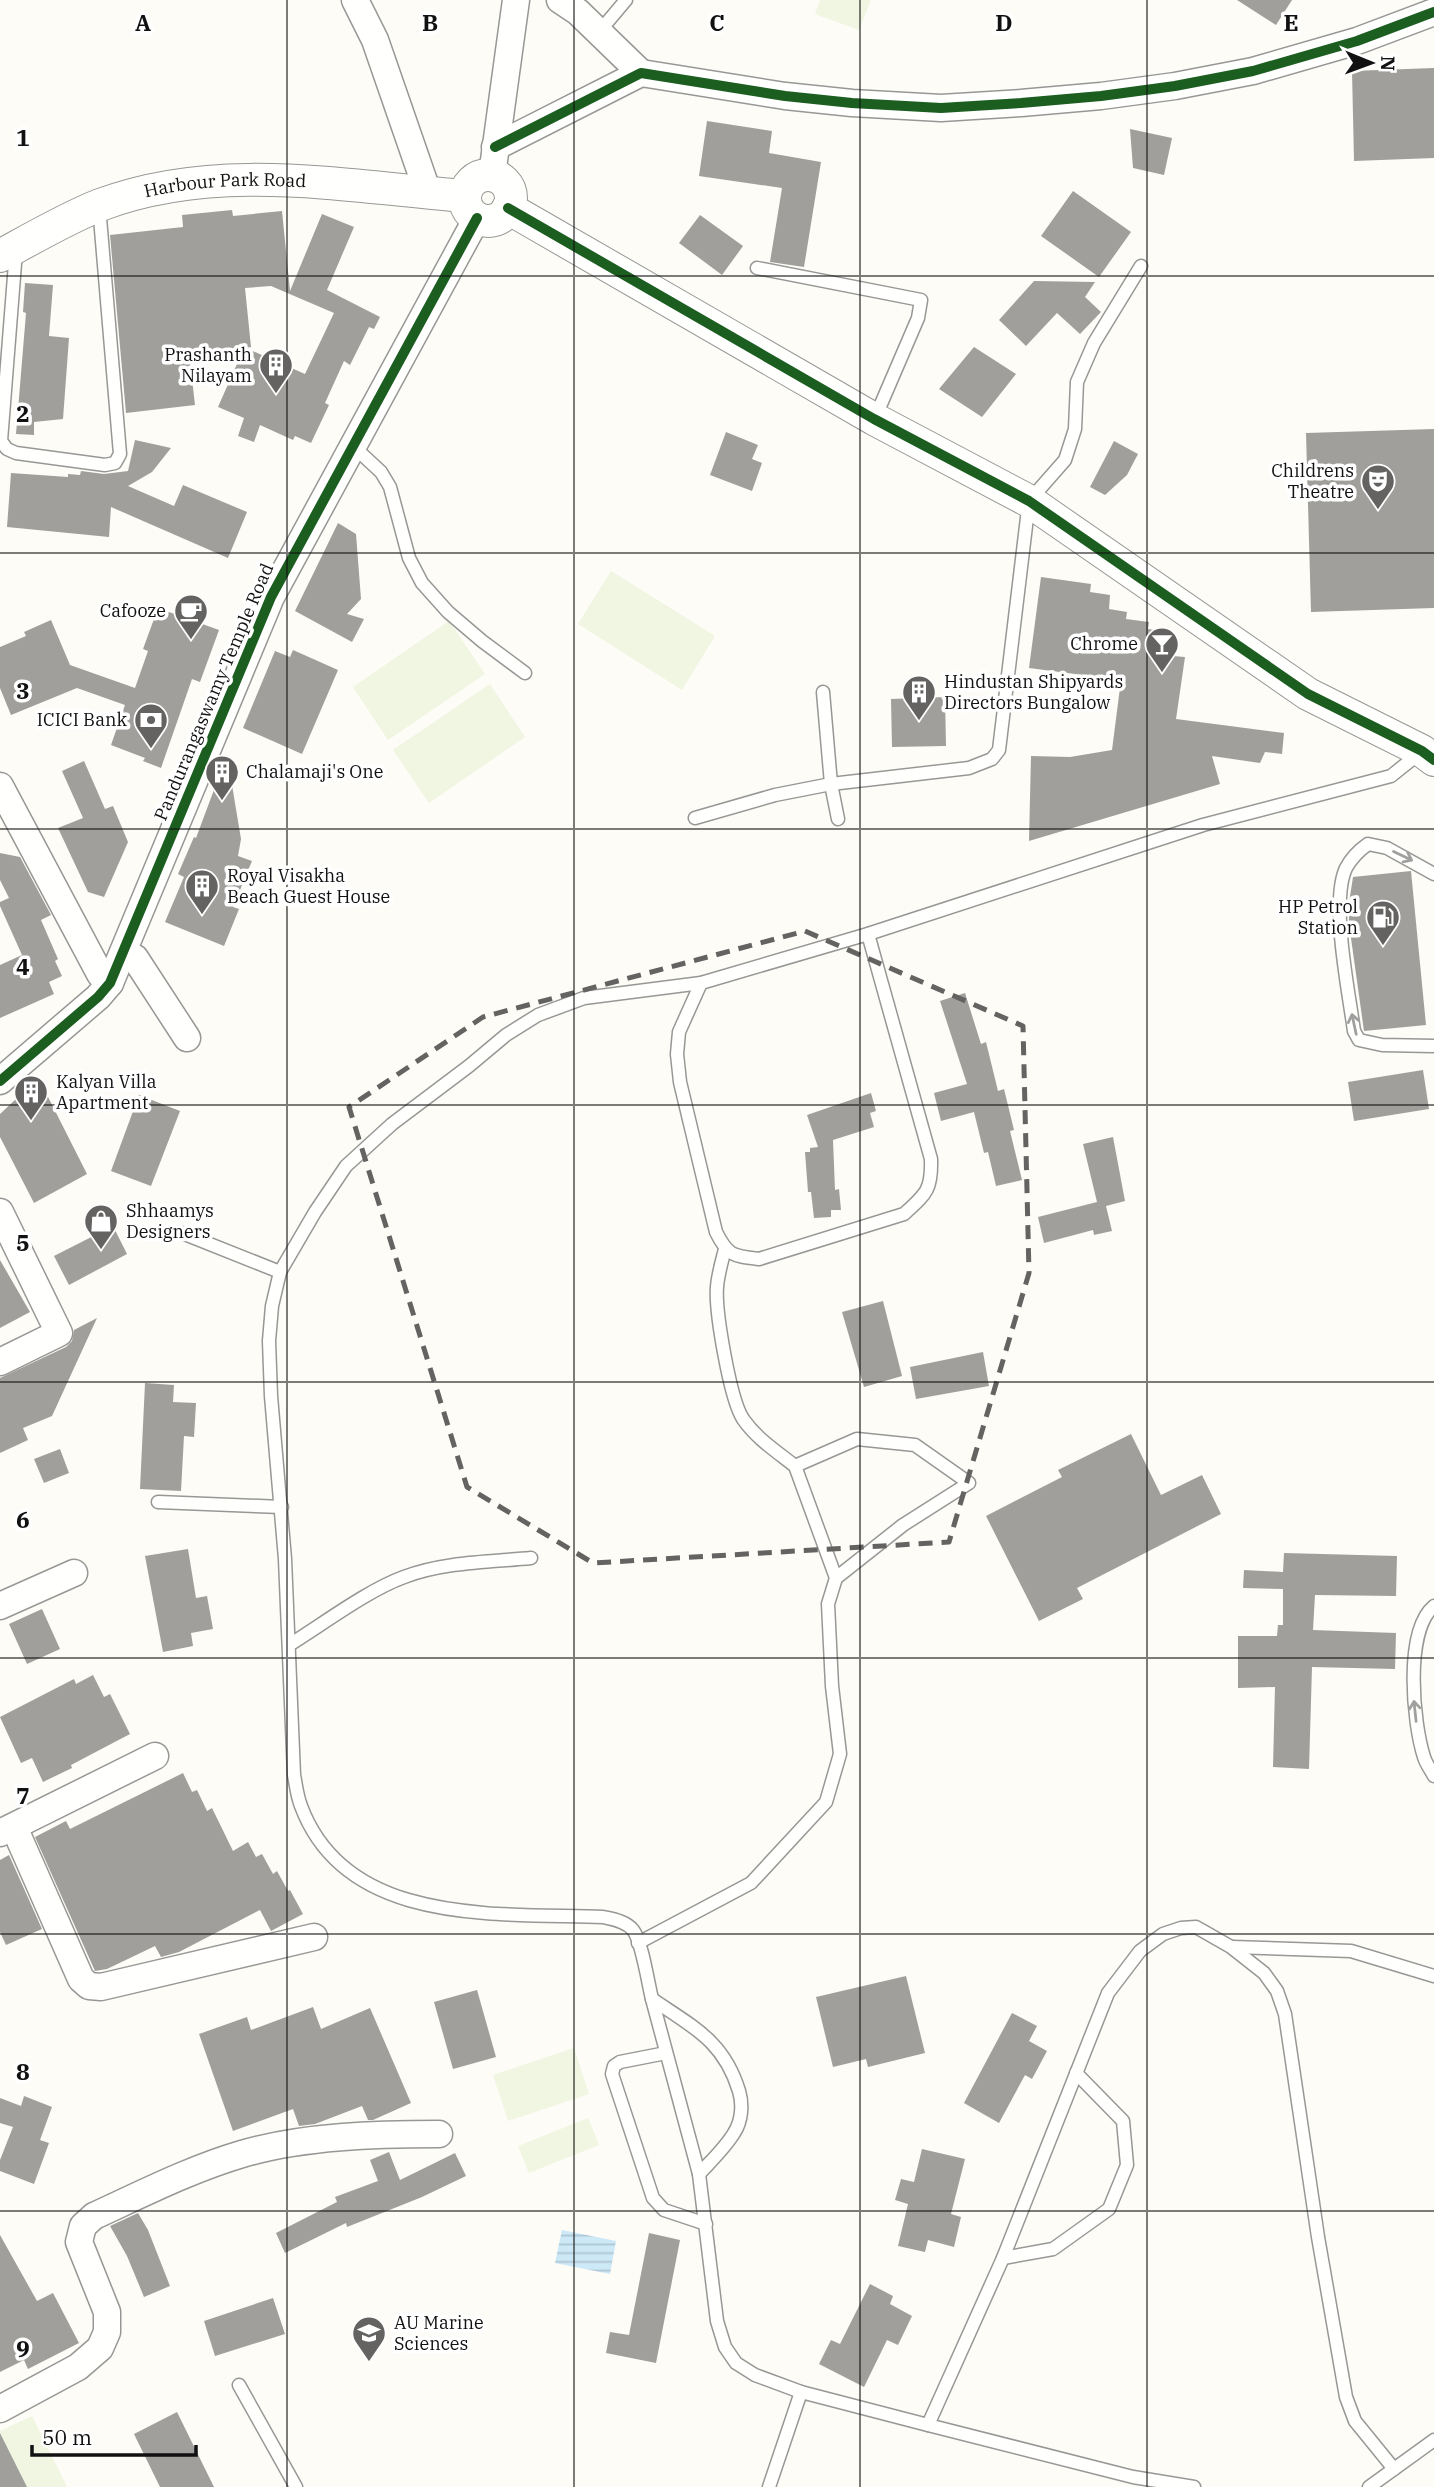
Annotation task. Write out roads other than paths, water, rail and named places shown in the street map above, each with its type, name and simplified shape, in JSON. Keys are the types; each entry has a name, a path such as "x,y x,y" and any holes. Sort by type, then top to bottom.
{"street":[{"path":"355,0 375,40 389,77 428,193"},
{"path":"516,0 494,161 510,192 508,208 495,220 471,207 471,182 494,161 641,73"},
{"path":"576,4 599,32 641,73 785,96 852,103 941,107 1021,103 1163,88 1253,71 1357,41 1434,12"},
{"name":"Harbour Park Road","path":"8,252 99,205 172,185 228,179 306,182 428,193 471,207"},
{"name":"Pandurangaswamy Temple Road","path":"0,1081 98,997 110,983 271,597 353,446 471,207"},
{"path":"508,208 874,419 1029,501 1308,694 1430,753"},
{"path":"0,786 100,974 110,983"},
{"path":"123,953 135,958 187,1038"},
{"path":"0,1212 59,1333 0,1362"},
{"path":"0,1606 74,1573"},
{"path":"155,1756 7,1830 81,1979 89,1986 102,1987 314,1937"},
{"path":"0,2409 78,2367 100,2348 107,2332 107,2312 79,2242 83,2226 94,2216 205,2166 244,2153 370,2134 439,2134"}],"lane":[{"path":"599,32 626,0"},
{"path":"8,252 1,441 7,449 16,453 105,465 115,463 120,454 99,205"},
{"path":"695,818 775,795 831,784 969,768 992,758 999,750 1029,501 1065,460 1075,429 1077,382 1094,343 1142,266"},
{"path":"757,268 921,300 918,317 874,419"},
{"path":"353,446 381,472 390,487 409,558 422,583 465,626 525,673"},
{"path":"824,692 831,784 838,819"},
{"path":"1194,2487 1133,2477 801,2392 736,2363 725,2347 717,2321 699,2174 633,1930 622,1922 603,1917 464,1911 425,1906 391,1895 359,1878 334,1858 301,1806 294,1775 282,1507 271,1396 269,1340 272,1306 280,1272 346,1166 393,1124 506,1035 538,1015 584,998 701,983 868,934 1203,825 1391,776 1430,753"},
{"path":"1434,874 1387,848 1368,844 1356,853 1345,870 1341,907 1342,941 1352,1018 1359,1040 1367,1044 1434,1046"},
{"path":"701,983 679,1032 677,1055 680,1082 716,1232 725,1249 739,1257 759,1259 904,1214 921,1198 932,1181 932,1159 868,934"},
{"path":"182,1233 280,1272"},
{"path":"725,1249 717,1287 720,1329 741,1416 760,1440 795,1466 836,1578"},
{"path":"638,1943 751,1883 826,1802 840,1754 832,1686 828,1604 836,1578 903,1525 969,1483 915,1445 857,1439 795,1466"},
{"path":"158,1502 282,1507"},
{"path":"289,1645 403,1577 425,1570 531,1558"},
{"path":"1434,1606 1430,1608 1421,1629 1413,1669 1414,1713 1424,1758 1434,1776"},
{"path":"928,2425 1003,2258 1108,1993 1140,1951 1163,1934 1181,1928 1196,1927 1231,1947 1264,1973 1277,1991 1285,2014 1318,2237 1346,2397 1356,2421 1394,2469"},
{"path":"1231,1947 1351,1951 1434,1976"},
{"path":"652,1999 695,2028 720,2049 733,2072 741,2098 741,2116 735,2132 699,2174"},
{"path":"666,2053 620,2062 614,2066 612,2074 653,2198 664,2210 706,2224"},
{"path":"1003,2258 1053,2249 1109,2209 1127,2165 1123,2121 1076,2073"},
{"path":"239,2385 296,2487"},
{"path":"769,2487 801,2392"},
{"path":"1369,2487 1434,2440"}],"water":[{"path":"562,2230 616,2241 610,2274 555,2263"}],"place":[{"name":"Prashanth Nilayam","path":"276,395"},
{"name":"Childrens Theatre","path":"1378,511"},
{"name":"Cafooze","path":"191,641"},
{"name":"Chrome","path":"1162,674"},
{"name":"Hindustan Shipyards Directors Bungalow","path":"919,722"},
{"name":"ICICI Bank","path":"151,750"},
{"name":"Chalamaji's One","path":"222,802"},
{"name":"Royal Visakha Beach Guest House","path":"202,916"},
{"name":"HP Petrol Station","path":"1383,947"},
{"name":"Kalyan Villa Apartment","path":"31,1122"},
{"name":"Shhaamys Designers","path":"101,1251"},
{"name":"AU Marine Sciences","path":"369,2363"}]}
